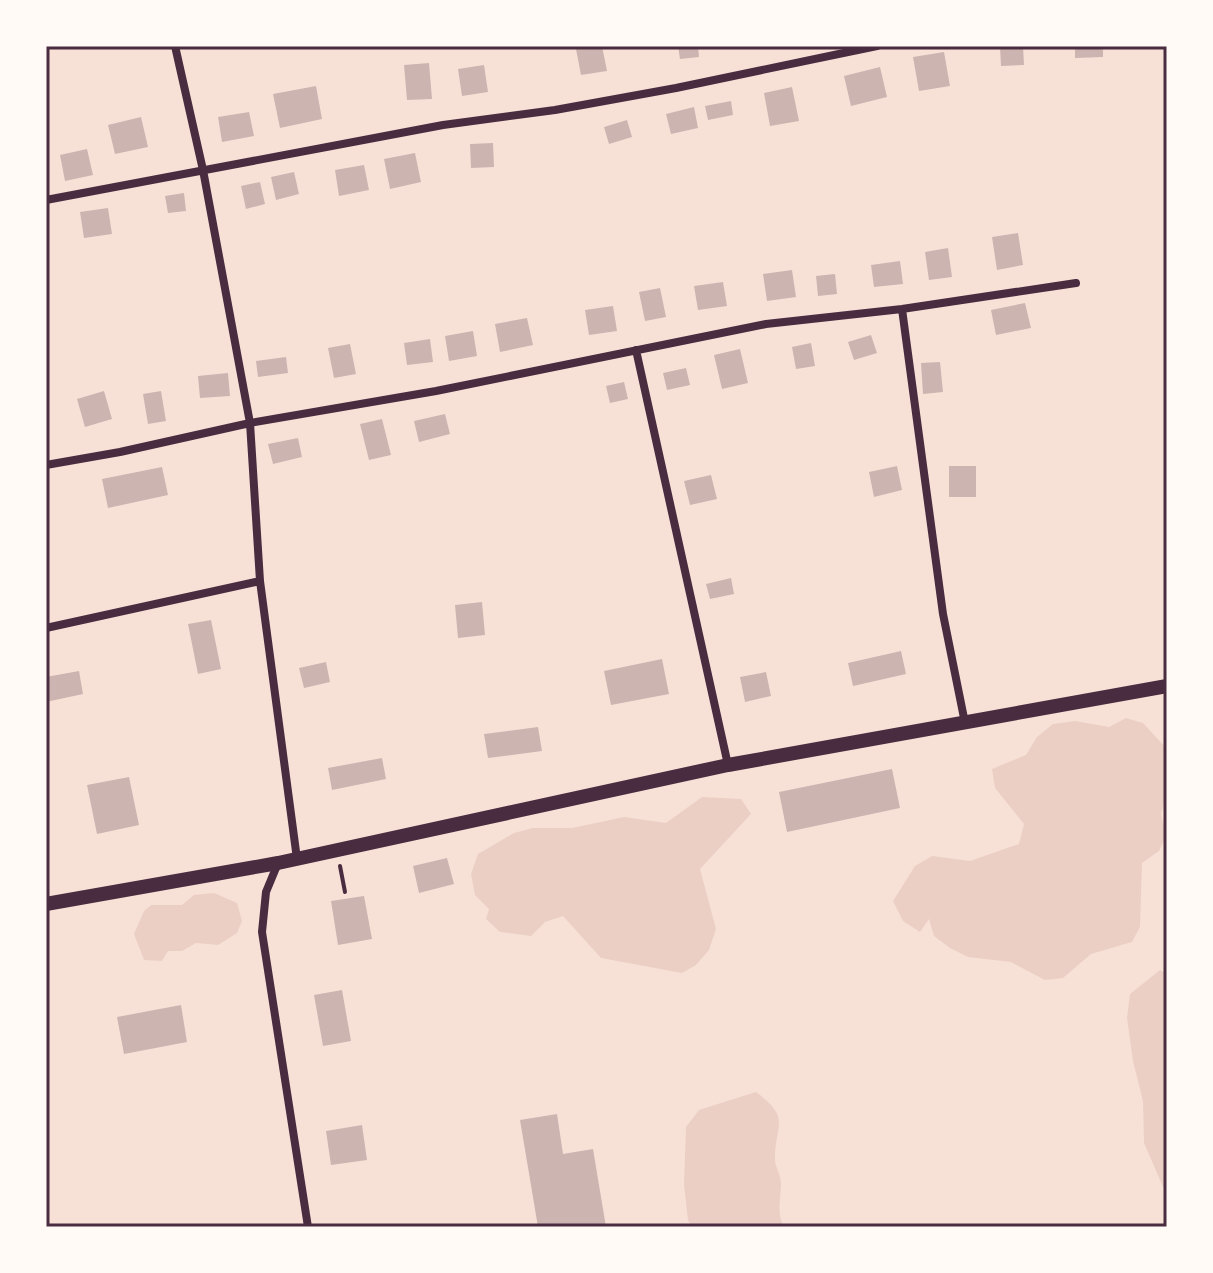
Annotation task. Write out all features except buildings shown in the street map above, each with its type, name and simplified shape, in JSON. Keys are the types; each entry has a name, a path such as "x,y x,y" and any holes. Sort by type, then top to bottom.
{"street":[{"path":"175,46 203,170 250,423 260,581 297,859"},
{"path":"46,200 443,125 555,110 676,88 877,46"},
{"path":"46,465 766,324 902,309 1076,283"},
{"path":"902,309 943,614 966,724"},
{"path":"636,350 728,765"},
{"path":"46,628 260,581"},
{"path":"46,904 337,851 728,765 1167,686"},
{"path":"278,863 266,892 262,932 308,1227"}],"path":[{"path":"337,851 345,892"}],"shaded area":[{"path":"1126,718 1143,723 1167,749 1167,793 1161,814 1166,836 1159,851 1142,863 1140,927 1132,942 1091,954 1063,978 1045,980 1011,962 968,957 950,948 934,936 929,919 920,932 903,921 893,901 915,866 932,856 970,861 1019,844 1024,824 995,788 992,769 1026,755 1037,737 1053,724 1075,721 1109,727"},
{"path":"702,797 741,799 751,814 700,869 716,929 709,950 696,965 682,973 601,958 563,916 545,922 531,936 500,932 486,919 489,909 475,895 471,874 478,854 514,833 533,828 572,828 624,817 666,823"},
{"path":"214,893 237,903 242,921 237,933 218,945 196,943 182,951 168,951 162,961 144,960 134,934 144,911 151,905 182,905 194,895"},
{"path":"1160,970 1167,974 1167,1196 1144,1143 1143,1101 1127,1018 1130,994"},
{"path":"756,1092 778,1116 775,1159 781,1181 780,1211 784,1227 692,1227 688,1220 684,1185 686,1127 699,1110"}]}
